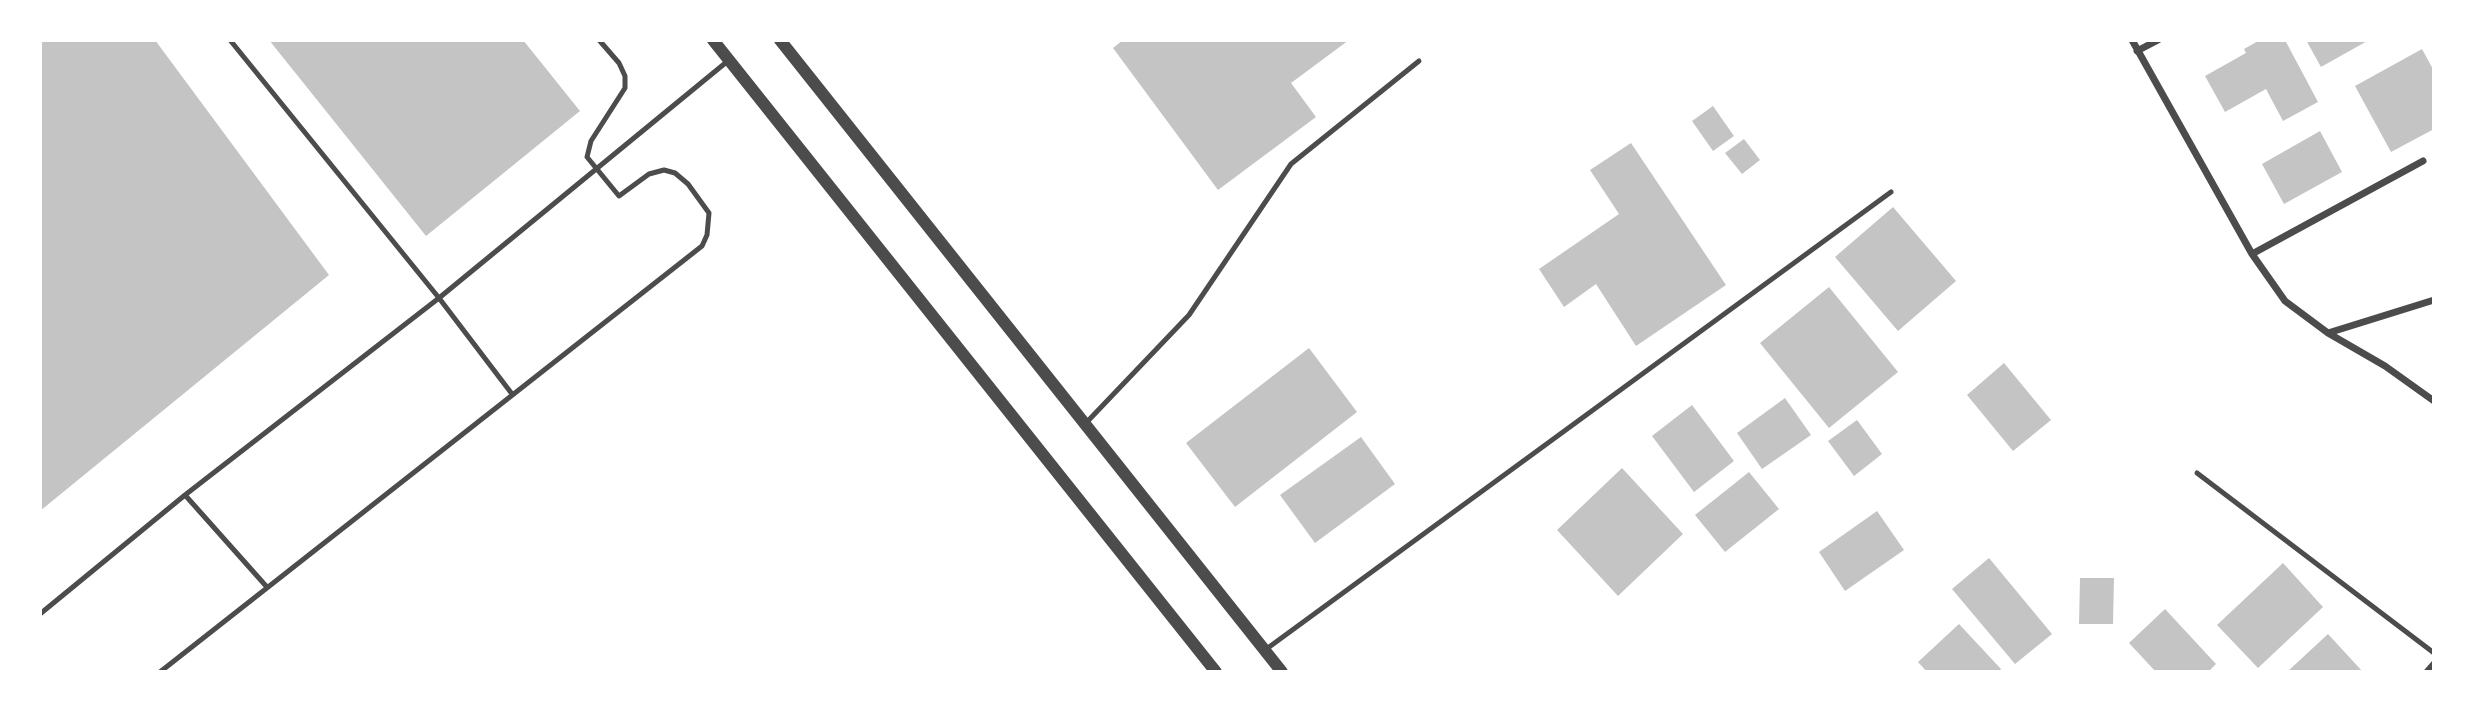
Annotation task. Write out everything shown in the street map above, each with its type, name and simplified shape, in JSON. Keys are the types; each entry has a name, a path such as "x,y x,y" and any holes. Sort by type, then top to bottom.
{"street":[{"path":"713,40 1216,672"},
{"path":"780,40 1282,672"},
{"path":"2132,40 2252,254 2285,301 2328,333 2385,366 2434,401"},
{"path":"2137,51 2158,40"},
{"path":"2252,254 2423,160"},
{"path":"2328,333 2434,300"},
{"path":"2427,672 2434,664"}],"lane":[{"path":"230,40 439,298 512,394"},
{"path":"160,672 266,586 702,246 707,235 709,213 688,184 676,173 664,170 649,174 619,196 587,157 590,141 625,88 625,76 619,63 599,40"},
{"path":"40,614 185,495 439,298 729,60"},
{"path":"1086,424 1189,315 1291,164 1419,61"},
{"path":"1265,650 1891,192"},
{"path":"2197,473 2434,653"},
{"path":"185,495 266,586"}],"building":[{"path":"40,40 155,40 329,275 40,511"},
{"path":"269,40 523,40 580,111 426,236"},
{"path":"1123,40 1349,40 1291,83 1316,117 1218,190 1113,48"},
{"path":"2260,40 2285,40 2318,102 2283,121 2266,89 2225,112 2205,76 2246,53 2244,49"},
{"path":"2306,40 2369,40 2321,67"},
{"path":"2422,49 2434,71 2434,129 2391,152 2355,86"},
{"path":"1713,106 1734,136 1713,151 1692,121"},
{"path":"2320,131 2342,172 2284,204 2262,164"},
{"path":"1744,139 1760,160 1742,174 1725,153"},
{"path":"1631,143 1726,285 1636,346 1596,284 1564,307 1539,269 1619,214 1590,170"},
{"path":"1893,207 1956,281 1898,331 1835,257"},
{"path":"1829,287 1898,372 1829,428 1760,343"},
{"path":"1309,348 1357,412 1235,507 1186,443"},
{"path":"2004,363 2051,420 2013,451 1967,395"},
{"path":"1785,398 1811,435 1762,469 1737,433"},
{"path":"1692,405 1734,461 1694,492 1652,436"},
{"path":"1857,420 1882,454 1854,476 1828,441"},
{"path":"1361,437 1395,484 1315,543 1280,495"},
{"path":"1622,468 1683,534 1618,596 1557,530"},
{"path":"1749,472 1779,509 1725,552 1695,515"},
{"path":"1877,511 1904,550 1845,591 1819,552"},
{"path":"1989,558 2052,634 2015,664 1952,589"},
{"path":"2283,563 2323,607 2258,668 2217,625"},
{"path":"2080,578 2114,578 2113,624 2079,624"},
{"path":"2165,609 2216,664 2208,672 2156,672 2129,643"},
{"path":"1959,624 2001,669 1999,672 1927,672 1918,662"},
{"path":"2328,634 2363,672 2287,672"}]}
